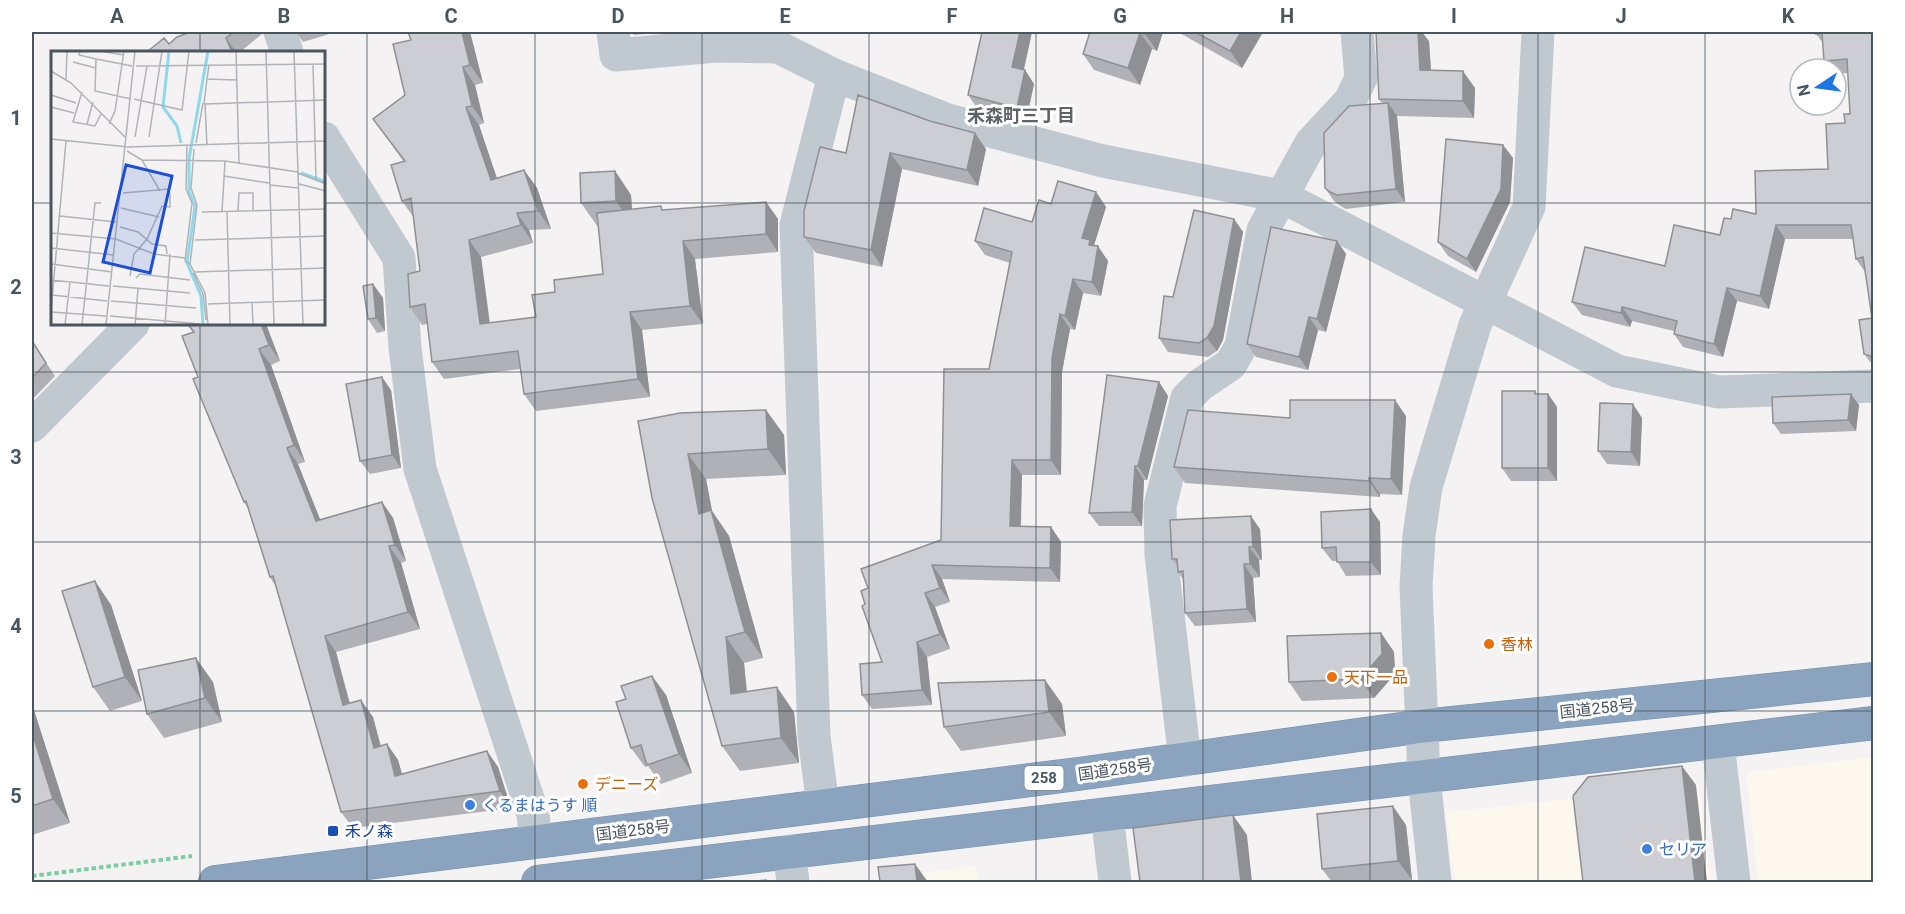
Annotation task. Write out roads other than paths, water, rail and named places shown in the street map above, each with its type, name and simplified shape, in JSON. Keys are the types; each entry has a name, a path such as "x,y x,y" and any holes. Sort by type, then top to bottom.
{"highway":[{"name":"国道258号","path":"215,882 1185,760 1423,726 1874,678"},
{"path":"538,882 791,867 1107,815 1874,723"}],"street":[{"path":"280,32 287,51"},
{"path":"614,32 616,55 716,46 778,47 834,75 948,120 1103,161 1281,196 1485,300 1617,371 1719,392 1874,386"},
{"path":"1185,760 1161,555 1160,506 1187,398 1200,385 1231,364 1241,346 1263,230 1311,143 1350,101 1361,78 1357,32"},
{"path":"1435,882 1424,777 1416,586 1424,497 1471,336 1485,300 1513,248 1529,207 1538,32"},
{"path":"823,806 814,736 796,225 834,75"},
{"path":"328,154 399,258 405,348 420,469 533,814 536,842"},
{"path":"32,426 131,326"},
{"path":"1718,743 1734,882"},
{"path":"1107,815 1115,882"}],"place":[{"name":"香林","path":"1489,644"},
{"name":"天下一品","path":"1332,677"},
{"name":"デニーズ","path":"583,784"},
{"name":"くるまはうす 順","path":"470,805"},
{"name":"禾ノ森","path":"333,831"},
{"name":"セリア","path":"1647,849"}],"district":[{"name":"禾森町三丁目","path":"1021,116"}]}
